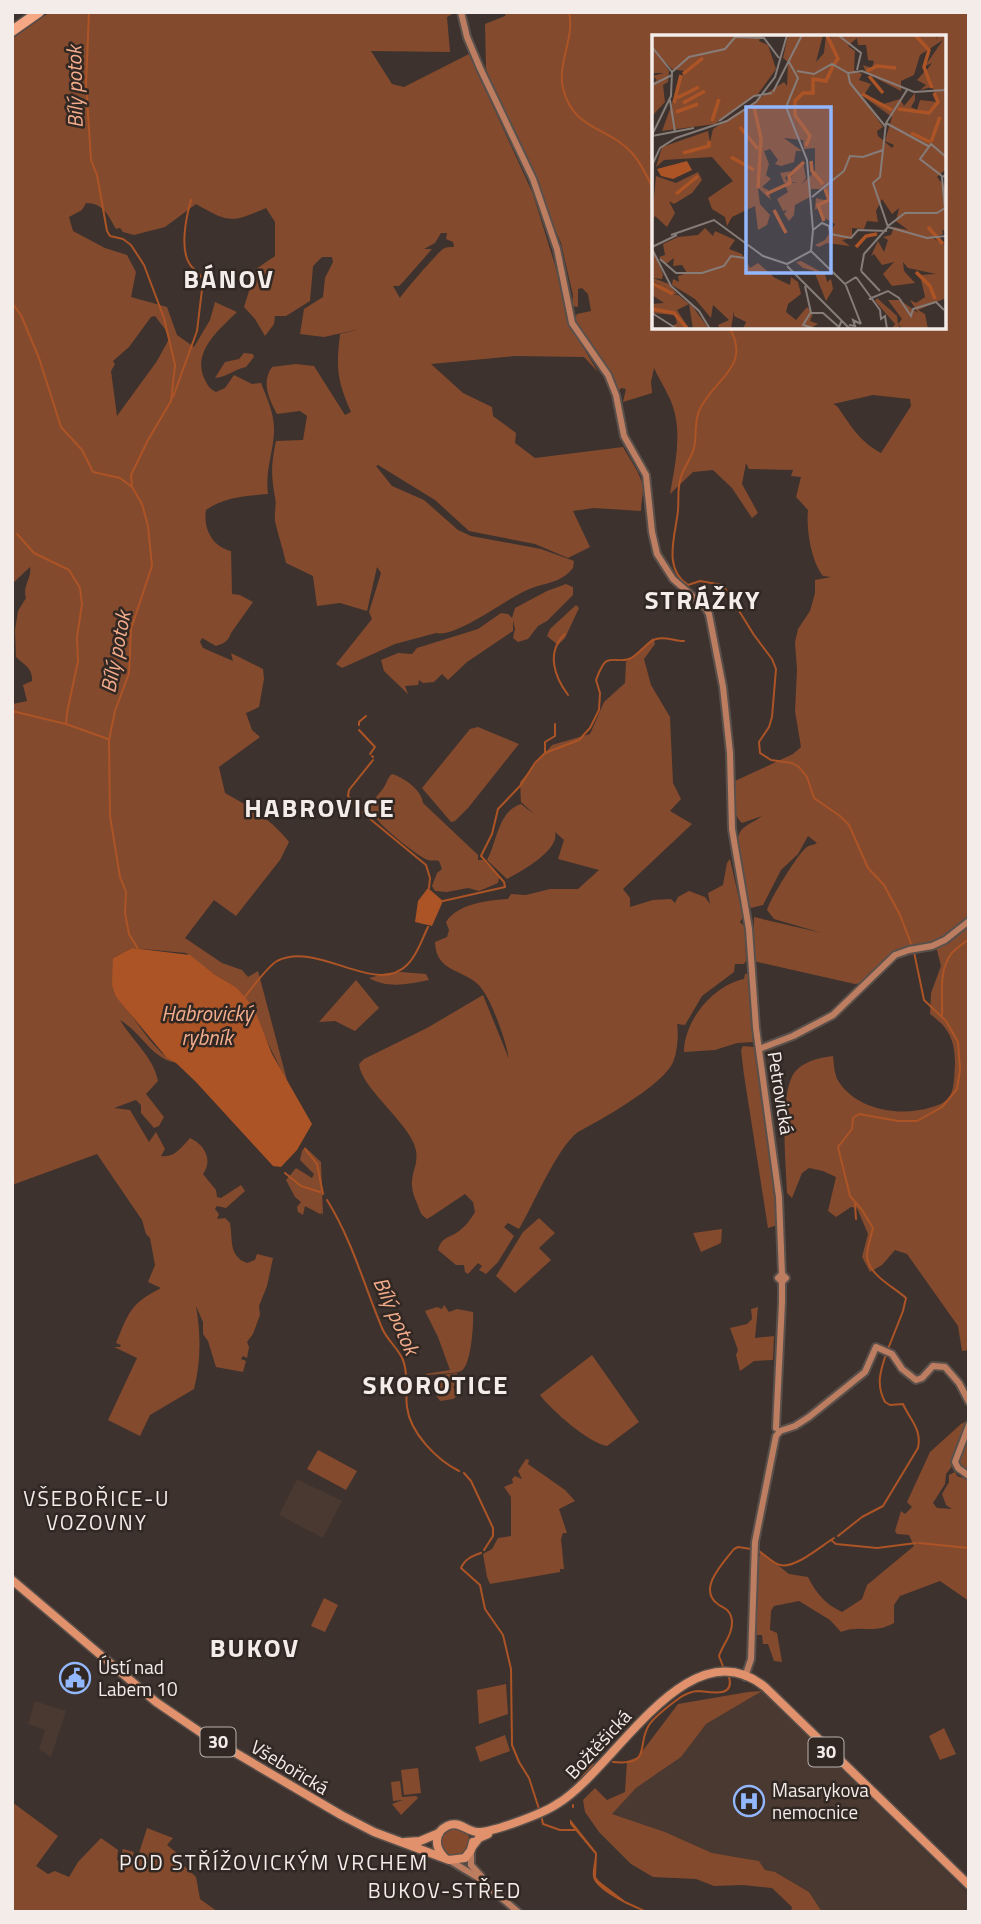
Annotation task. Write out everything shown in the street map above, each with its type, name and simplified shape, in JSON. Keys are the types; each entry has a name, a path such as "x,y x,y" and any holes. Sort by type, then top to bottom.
{"highway":[{"path":"12,24 29,12"},
{"path":"12,31 39,12"}],"main road":[{"name":"Petrovická","path":"461,12 467,37 480,68 533,178 555,241 572,323 608,375 616,395 622,432 646,475 653,539 659,559 678,584 700,602 709,614 723,687 730,753 732,829 747,917 759,1049 779,1197 782,1278 778,1432 755,1544 751,1659 746,1676"},
{"path":"759,1049 793,1036 833,1015 895,955 932,946 945,940 969,921"},
{"path":"778,1432 795,1426 865,1372 876,1348 892,1354 902,1369 916,1380 920,1380 933,1366 945,1367 959,1383 969,1402"},
{"path":"969,1425 956,1462 958,1468 969,1476"},
{"name":"Všebořická","path":"12,1580 156,1703 175,1716 341,1815 394,1841 447,1859"},
{"name":"30","path":"726,1673 746,1676 765,1687 969,1885"},
{"name":"Božtěšická","path":"467,1830 484,1831 533,1816 559,1804 589,1779 662,1701 690,1682 726,1673"},
{"name":"Božtěšická","path":"472,1849 482,1836 534,1819 564,1804 592,1782 664,1704 690,1686 726,1673"},
{"name":"30","path":"746,1676 969,1891"},
{"path":"394,1841 415,1842 453,1825 467,1830 472,1837 470,1862 473,1868 524,1912"},
{"path":"439,1833 437,1845 447,1859 477,1877 518,1912"},
{"path":"447,1859 462,1859 472,1849"}],"shaded area":[{"path":"50,12 456,12 447,17 450,52 371,51 392,84 404,87 469,54 533,194 563,291 569,324 598,372 584,357 515,356 431,364 463,393 492,407 493,416 516,433 515,443 535,458 623,447 643,488 641,511 594,508 573,511 590,547 568,558 535,544 469,531 435,500 376,466 392,486 424,500 458,530 471,536 541,549 574,561 573,568 568,574 525,591 456,630 395,644 342,668 336,664 372,619 369,612 381,573 377,567 367,611 340,603 317,606 313,576 286,563 275,522 273,457 276,441 303,440 307,416 300,411 277,414 267,385 272,367 296,364 314,366 345,415 351,412 339,374 340,334 360,329 324,337 300,334 304,309 323,297 325,278 333,262 332,257 322,257 313,266 310,301 286,316 275,316 274,324 265,336 244,307 256,269 275,256 275,222 266,208 230,219 196,204 165,227 134,235 123,232 120,228 116,229 97,205 86,203 82,210 69,217 73,231 105,248 127,255 136,272 131,297 167,307 177,335 194,347 210,320 215,302 237,312 222,326 204,351 202,370 205,380 216,392 225,388 234,375 252,384 261,383 274,426 268,494 228,500 206,510 205,517 210,536 224,549 231,551 232,594 253,602 225,642 216,646 202,638 200,642 203,648 233,661 231,653 263,669 259,707 246,713 252,730 260,737 219,767 225,793 260,814 289,842 280,860 236,916 214,900 185,938 222,963 242,970 248,977 258,971 288,1084 260,1027 236,987 186,953 132,948 113,958 116,997 151,1042 176,1063 153,1051 120,1020 156,1073 158,1081 146,1094 164,1117 159,1126 154,1128 141,1113 141,1105 136,1100 114,1108 130,1110 149,1142 156,1132 165,1149 161,1156 174,1154 190,1138 200,1145 207,1158 203,1174 216,1190 217,1197 221,1198 241,1185 245,1191 226,1208 217,1206 215,1209 219,1214 217,1219 225,1218 230,1223 232,1246 237,1256 247,1263 255,1260 257,1254 273,1258 259,1306 260,1315 247,1342 247,1358 243,1356 241,1359 246,1361 243,1372 216,1367 196,1306 200,1348 194,1389 150,1415 140,1436 108,1420 137,1358 114,1347 121,1345 116,1343 132,1310 143,1299 161,1288 148,1282 155,1265 150,1238 142,1220 97,1154 12,1185 12,706 27,701 23,685 32,681 32,677 16,657 15,630 18,611 26,598 30,567 12,584 12,39","holes":["441,233 447,233 446,239 453,242 454,247 440,252 400,298 393,286 399,286 403,282 432,249 424,249 435,243","155,316 169,339 157,361 117,416 111,371 115,364 113,361 129,347 151,317"]},
{"path":"506,12 969,12 969,1350 962,1351 958,1326 907,1254 895,1250 882,1265 870,1272 862,1257 868,1234 857,1208 851,1207 836,1217 828,1211 836,1177 809,1168 802,1173 792,1198 787,1193 786,1098 794,1073 802,1066 833,1056 837,1079 857,1100 881,1109 907,1111 932,1107 947,1100 953,1088 955,1064 950,1035 930,1014 931,993 941,966 937,950 923,947 903,949 887,958 863,983 855,984 753,961 754,917 822,933 774,919 767,910 797,858 807,847 817,843 808,836 798,854 781,870 763,905 751,908 740,870 738,838 747,825 762,816 742,823 738,819 734,804 735,781 793,754 801,747 795,711 795,642 798,629 810,611 815,580 831,577 823,576 812,553 808,510 796,497 801,477 791,476 793,470 749,469 746,463 742,484 758,513 752,518 732,488 713,470 693,472 670,494 677,439 673,407 654,368 652,393 623,402 626,389 621,388 618,392 612,375 578,327 575,318 577,314 591,311 588,294 582,288 578,289 578,307 572,306 573,295 561,243 532,168 489,78 486,68 485,24 505,16","holes":["873,395 910,399 911,406 881,453 861,438 833,404"]},
{"path":"244,353 253,354 254,357 246,367 215,378 225,362 239,359"},
{"path":"566,584 573,587 573,595 547,621 538,626 528,639 518,642 513,638 515,629 513,620 513,631 467,662 448,680 442,674 434,682 423,683 419,680 418,685 405,686 408,694 384,671 381,660 398,653 412,654 417,648 478,629 501,613 512,618 515,608"},
{"path":"576,605 579,608 565,638 558,645 547,636 550,629"},
{"path":"653,638 655,644 644,659 651,685 670,717 673,783 681,799 670,811 692,824 623,889 630,898 630,907 653,900 671,899 675,903 678,897 689,891 705,897 710,904 708,893 723,885 730,859 743,917 740,922 745,927 746,961 744,964 735,964 734,972 702,996 685,1025 677,1024 675,1057 664,1075 570,1140 519,1229 508,1223 504,1227 514,1236 498,1262 486,1274 479,1270 482,1266 478,1263 468,1274 464,1265 456,1265 438,1250 444,1240 470,1220 475,1212 473,1202 465,1194 427,1219 422,1215 412,1184 416,1159 414,1144 409,1134 367,1083 359,1064 483,995 509,1059 499,1023 482,989 476,982 446,966 437,953 435,942 447,937 449,930 446,922 465,907 508,899 511,894 526,895 550,889 578,889 599,870 558,859 564,840 555,832 552,846 546,853 507,879 487,860 507,813 521,804 535,815 521,802 520,782 552,745 590,734 604,702 625,683 626,662"},
{"path":"478,727 519,744 468,808 451,822 422,788 470,729"},
{"path":"392,774 416,789 423,803 478,855 478,860 483,860 499,877 498,883 479,891 468,888 435,891 432,886 437,873 442,869 439,861 428,860 406,845 379,822 371,810"},
{"path":"388,973 426,974 429,980 391,985 369,978"},
{"path":"745,974 748,974 753,1042 737,1043 715,1050 684,1052 685,1040 695,1016 712,996 722,988 744,979"},
{"path":"356,980 379,1008 355,1031 335,1021 319,1022"},
{"path":"743,1046 754,1047 765,1110 777,1225 768,1228 744,1075 741,1050"},
{"path":"305,1147 321,1162 323,1216 322,1213 305,1206 303,1215 298,1212 297,1207 301,1202 295,1197 286,1180 296,1168 312,1178 314,1174 300,1160"},
{"path":"539,1218 555,1233 539,1248 551,1260 515,1293 496,1276 523,1232"},
{"path":"722,1229 721,1243 701,1252 693,1233"},
{"path":"444,1305 449,1312 457,1309 473,1312 467,1362 461,1371 427,1375 425,1374 450,1370 425,1311 437,1307 442,1309"},
{"path":"758,1307 755,1338 774,1336 773,1360 754,1361 740,1371 736,1355 738,1350 730,1328 747,1324 752,1319 751,1309"},
{"path":"592,1355 639,1422 607,1446 571,1425 540,1395"},
{"path":"457,1373 458,1383 453,1387 460,1394 453,1399 440,1401 436,1395 439,1388 436,1376"},
{"path":"969,1420 969,1473 963,1466 953,1465 933,1503 937,1508 952,1509 946,1505 942,1494 949,1482 949,1475 955,1472 957,1476 969,1480 969,1601 940,1581 900,1596 894,1605 894,1623 886,1627 841,1632 830,1620 799,1601 774,1606 771,1611 770,1630 777,1633 782,1662 774,1661 768,1644 763,1644 762,1635 753,1635 756,1566 761,1552 789,1574 808,1577 822,1598 842,1612 862,1599 867,1585 914,1546 909,1535 897,1534 895,1531 901,1511 905,1514 912,1507 907,1502 930,1452"},
{"path":"318,1450 357,1471 346,1490 307,1469"},
{"path":"526,1459 529,1460 528,1464 565,1490 575,1501 559,1509 567,1533 563,1533 561,1539 564,1569 560,1569 560,1572 490,1584 483,1554 492,1549 498,1538 511,1536 511,1497 504,1487 513,1483 515,1476 522,1479 518,1471"},
{"path":"297,1479 342,1501 323,1538 279,1515"},
{"path":"324,1598 338,1605 325,1632 311,1626"},
{"path":"506,1684 508,1714 479,1724 477,1690"},
{"name":"Masarykova nemocnice","path":"762,1691 969,1894 969,1912 822,1912 809,1892 775,1872 765,1870 759,1861 712,1853 665,1832 612,1814 636,1788 681,1757 705,1724"},
{"path":"762,1691 706,1724 681,1757 636,1788 612,1814 665,1832 712,1853 759,1861 765,1870 775,1872 809,1892 822,1912 791,1912 792,1907 772,1888 714,1886 696,1879 653,1877 631,1864 599,1832 585,1812 583,1800 595,1788 607,1800 625,1792 627,1761 638,1757 678,1704"},
{"path":"35,1701 66,1711 51,1757 39,1749 45,1730 28,1724"},
{"path":"944,1728 956,1754 940,1760 929,1736"},
{"path":"505,1735 510,1751 480,1762 475,1747"},
{"path":"418,1768 421,1793 404,1795 401,1770"},
{"path":"400,1781 402,1797 418,1798 401,1815 392,1804 403,1800 393,1801 391,1782"},
{"path":"12,1802 58,1836 36,1866 48,1874 55,1871 69,1877 78,1862 101,1838 118,1850 117,1860 129,1865 130,1863 120,1859 123,1849 134,1852 131,1862 139,1853 147,1828 173,1838 167,1845 177,1853 174,1857 196,1877 200,1899 218,1912 12,1912"},
{"path":"455,1827 465,1832 470,1842 465,1852 455,1857 445,1852 440,1842 445,1832"}],"water":[{"path":"428,888 443,901 432,926 415,922 418,901"},
{"name":"Habrovický rybník","path":"132,948 190,955 236,987 254,1008 272,1054 312,1124 297,1150 281,1167 273,1166 195,1081 167,1058 116,997 112,985 113,958"},
{"path":"570,1819 597,1853 596,1877 599,1881 625,1901 649,1912 617,1899 595,1882 595,1854 570,1824"}],"waterway":[{"name":"Bílý potok","path":"89,12 86,84 91,160 97,175 107,231 110,236 123,239 131,245 144,265 164,318 175,365 171,401 131,475 132,487 142,504 148,526 152,566 131,629 129,673 115,711 109,740 110,816 120,877 126,892 125,913 129,934 138,949"},
{"path":"569,12 570,31 562,69 563,88 568,102 583,120 623,144 632,153 652,187"},
{"path":"173,397 197,331 203,281 186,257 184,241 191,200"},
{"path":"12,303 21,315 39,358 61,427 82,450 93,472 120,478 132,487"},
{"path":"730,329 735,341 733,363 699,411 694,448 680,481 672,550 675,569 688,585 700,581 723,585 772,659 776,669 772,717 759,742 760,753 771,760 792,763 799,767 807,777 814,798 849,825 868,868 884,885 900,915 912,946"},
{"path":"17,534 34,553 69,570 80,588 82,604 77,637 78,661 66,724"},
{"path":"565,634 555,648 554,664 568,695"},
{"path":"443,901 505,887 504,882 481,856 492,834 498,809 545,753 579,740 590,728 599,710 600,693 596,680 605,662 629,659 656,639 684,641"},
{"path":"12,711 66,724 108,739"},
{"path":"359,725 366,716"},
{"path":"545,752 545,742 555,736 555,724"},
{"path":"359,730 375,747 370,754"},
{"path":"373,760 349,790 348,796 364,814 426,865 430,878 429,888"},
{"path":"244,998 273,964 293,956 310,957 379,975 394,973 411,961 428,927"},
{"path":"942,1015 944,968 951,954 969,939"},
{"path":"888,1349 906,1298 882,1280 868,1263 867,1253 873,1228 850,1196 838,1147 852,1129 853,1118 859,1114 898,1121 917,1121 942,1107 957,1089 960,1070 958,1042 946,1021 924,1000 914,952"},
{"name":"Bílý potok","path":"305,1149 317,1164 323,1194"},
{"path":"285,1173 301,1186 320,1192"},
{"name":"Bílý potok","path":"327,1200 351,1247 382,1328 403,1360 407,1407 413,1426 434,1453 459,1471"},
{"path":"855,1204 856,1219"},
{"path":"838,1536 862,1517 883,1506 918,1448 917,1430 903,1404 890,1405 882,1396 880,1378 886,1354"},
{"name":"Bílý potok","path":"464,1473 471,1481 493,1528 493,1536 484,1550"},
{"path":"757,1550 777,1564 793,1564 834,1538"},
{"path":"831,1540 836,1544 877,1548 916,1543"},
{"path":"919,1543 969,1548"},
{"path":"724,1669 719,1656 732,1621 728,1611 713,1599 711,1584 718,1569 734,1549 751,1549"},
{"name":"Bílý potok","path":"481,1553 469,1558 461,1568 480,1585 485,1609 503,1635 511,1669 512,1745 529,1778 539,1809"},
{"path":"613,1762 634,1761 639,1757 649,1725 678,1699 696,1691 725,1691 729,1688 729,1677"},
{"path":"577,1783 598,1763"},
{"name":"Bílý potok","path":"542,1819 543,1824 560,1830 575,1830"}],"place":[{"name":"Ústí nad Labem 10","path":"75,1678"},
{"name":"Masarykova nemocnice","path":"749,1801"}],"district":[{"name":"BÁNOV","path":"229,279"},
{"name":"STRÁŽKY","path":"703,600"},
{"name":"HABROVICE","path":"320,808"},
{"name":"SKOROTICE","path":"436,1385"},
{"name":"VŠEBOŘICE-U VOZOVNY","path":"97,1511"},
{"name":"BUKOV","path":"255,1648"},
{"name":"POD STŘÍŽOVICKÝM VRCHEM","path":"274,1863"},
{"name":"BUKOV-STŘED","path":"445,1891"}]}
